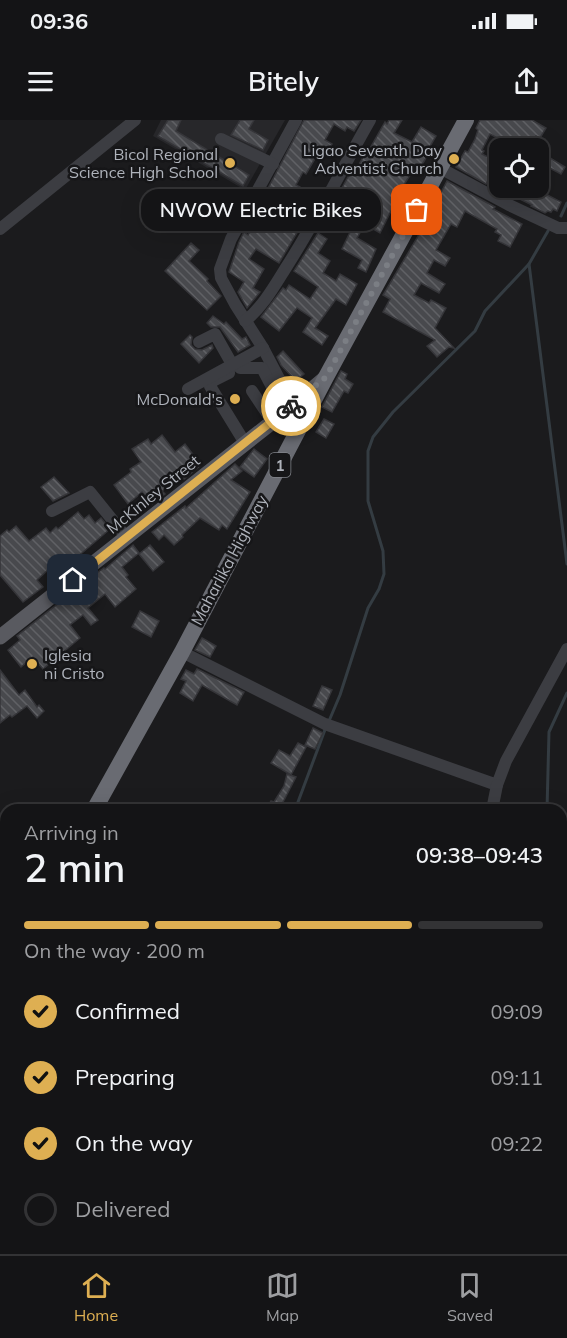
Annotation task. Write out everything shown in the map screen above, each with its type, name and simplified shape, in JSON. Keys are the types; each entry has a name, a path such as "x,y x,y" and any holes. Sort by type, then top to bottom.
{"highway":[{"name":"Maharlika Highway","path":"97,804 182,652 463,121"}],"main road":[{"name":"McKinley Street","path":"0,637 326,377"}],"street":[{"path":"0,229 135,120"},
{"path":"287,408 263,348 221,278 220,269 231,239 296,120"},
{"path":"245,321 269,294 308,232 370,120"},
{"path":"221,139 273,165"},
{"path":"440,168 509,205 558,228 567,228"},
{"path":"199,342 215,334 234,369"},
{"path":"245,443 210,386 213,381 263,348"},
{"path":"188,389 234,369 262,368 287,408 301,424"},
{"path":"252,392 268,415 287,408"},
{"path":"52,511 90,492 127,537"},
{"path":"493,804 506,761 567,649"},
{"path":"182,652 325,724 497,785"}],"shaded area":[{"name":"Bicol Regional Science High School","path":"161,120 285,120 245,190 153,136"}],"building":[{"path":"168,120 181,120 176,131 249,175 243,186 158,136"},
{"path":"240,120 254,120 249,129 268,140 263,150 231,135"},
{"path":"304,120 361,120 354,131 347,127 345,131 334,124 325,140 332,144 326,154 320,150 306,174 303,172 296,185 300,187 287,208 265,194"},
{"path":"389,120 402,120 394,133 412,142 421,127 436,136 419,170 415,167 400,191 409,195 403,205 396,201 380,233 365,224 357,238 376,249 366,272 358,268 362,260 342,249 351,230 326,217 353,168 356,170 363,157 360,155 364,148 369,150 385,122 387,124"},
{"path":"480,120 532,120 546,128 540,138 536,136 535,138 498,138 490,134 482,150 484,151 482,154 489,158 489,179 486,184 456,167 475,139 478,130 476,128"},
{"path":"549,157 565,167 561,174 549,168"},
{"path":"447,181 522,224 510,247 498,241 501,235 495,232 497,229 465,211 457,227 451,224 436,250 450,258 445,266 434,260 427,273 445,284 439,293 421,283 414,295 446,308 435,328 454,348 449,347 437,357 427,346 435,340 383,312 390,299 383,295"},
{"path":"549,196 561,202 557,211 553,209 545,213 518,198 549,198"},
{"path":"284,215 301,226 279,263 256,249 249,259 264,269 253,288 260,292 247,308 238,292 244,282 229,272 239,242 244,232 248,235 256,222 274,230"},
{"path":"318,233 327,239 318,253 330,261 323,273 336,281 340,274 357,284 346,305 336,299 315,328 328,336 322,345 303,332 312,318 297,308 279,331 261,317 283,288 286,290 289,285 310,299 318,287 294,271"},
{"path":"191,243 199,250 189,261 208,279 207,281 221,296 207,310 165,271"},
{"path":"213,316 224,324 226,322 242,339 246,337 250,345 238,352 220,327 211,327 207,323"},
{"path":"190,335 191,345 195,349 202,350 212,345 213,348 199,363 181,344"},
{"path":"283,351 304,374 296,381 281,365 277,357"},
{"path":"341,371 347,374 345,379 353,384 348,393 344,391 332,412 322,407"},
{"path":"324,419 334,424 326,438 316,432"},
{"path":"162,435 175,452 185,444 201,465 184,479 181,476 162,491 165,494 152,504 142,492 128,504 114,485 131,472 130,469 141,462 132,449 148,439 151,444"},
{"path":"254,449 267,459 254,477 240,467"},
{"path":"235,464 242,471 231,480 250,492 227,529 222,525 219,530 200,518 174,545 164,535 159,540 152,532 185,506 186,508"},
{"path":"54,477 69,493 53,501 41,487"},
{"path":"78,512 84,519 89,515 95,523 101,518 110,529 55,576 49,569 37,580 43,587 23,602 0,575 0,536 16,526 29,541 46,528 50,533 56,527 58,529"},
{"path":"133,545 139,553 122,567 128,575 126,577 136,589 115,607 105,594 88,608 98,620 91,625 83,615 70,625 80,638 43,669 33,657 21,667 8,650 20,640 17,636 78,588 80,590 98,572 105,569"},
{"path":"150,545 164,562 153,571 139,554"},
{"path":"140,611 159,621 151,637 132,627"},
{"path":"202,638 216,646 210,657 195,650"},
{"path":"197,669 244,692 237,705 202,685 193,701 180,693 186,681 181,679 186,670 194,674"},
{"path":"0,670 19,695 25,690 37,707 39,705 44,711 37,718 27,706 0,723"},
{"path":"322,686 332,690 323,710 313,706"},
{"path":"313,728 323,733 315,749 305,745"},
{"path":"298,743 306,747 291,775 271,763 279,750 290,756"},
{"path":"287,774 296,777 282,804 269,804 271,801 274,802 284,786"}],"waterway":[{"path":"561,216 567,203"},
{"path":"329,721 340,695 368,608 379,589 384,574 383,551 368,501 368,451 373,437 393,412 475,331 485,311 529,264 548,231"},
{"path":"529,264 567,564"},
{"path":"547,804 549,732 567,693"},
{"path":"297,804 326,727"}],"way so far":[{"path":"291,406 326,377 417,210"}],"place":[{"name":"Ligao Seventh Day Adventist Church","path":"454,159"},
{"name":"Bicol Regional Science High School","path":"230,163"},
{"name":"NWOW Electric Bikes","path":"417,210"},
{"name":"McDonald's","path":"235,399"},
{"name":"Iglesia ni Cristo","path":"32,664"}],"route":[{"path":"73,580 291,406"}]}
